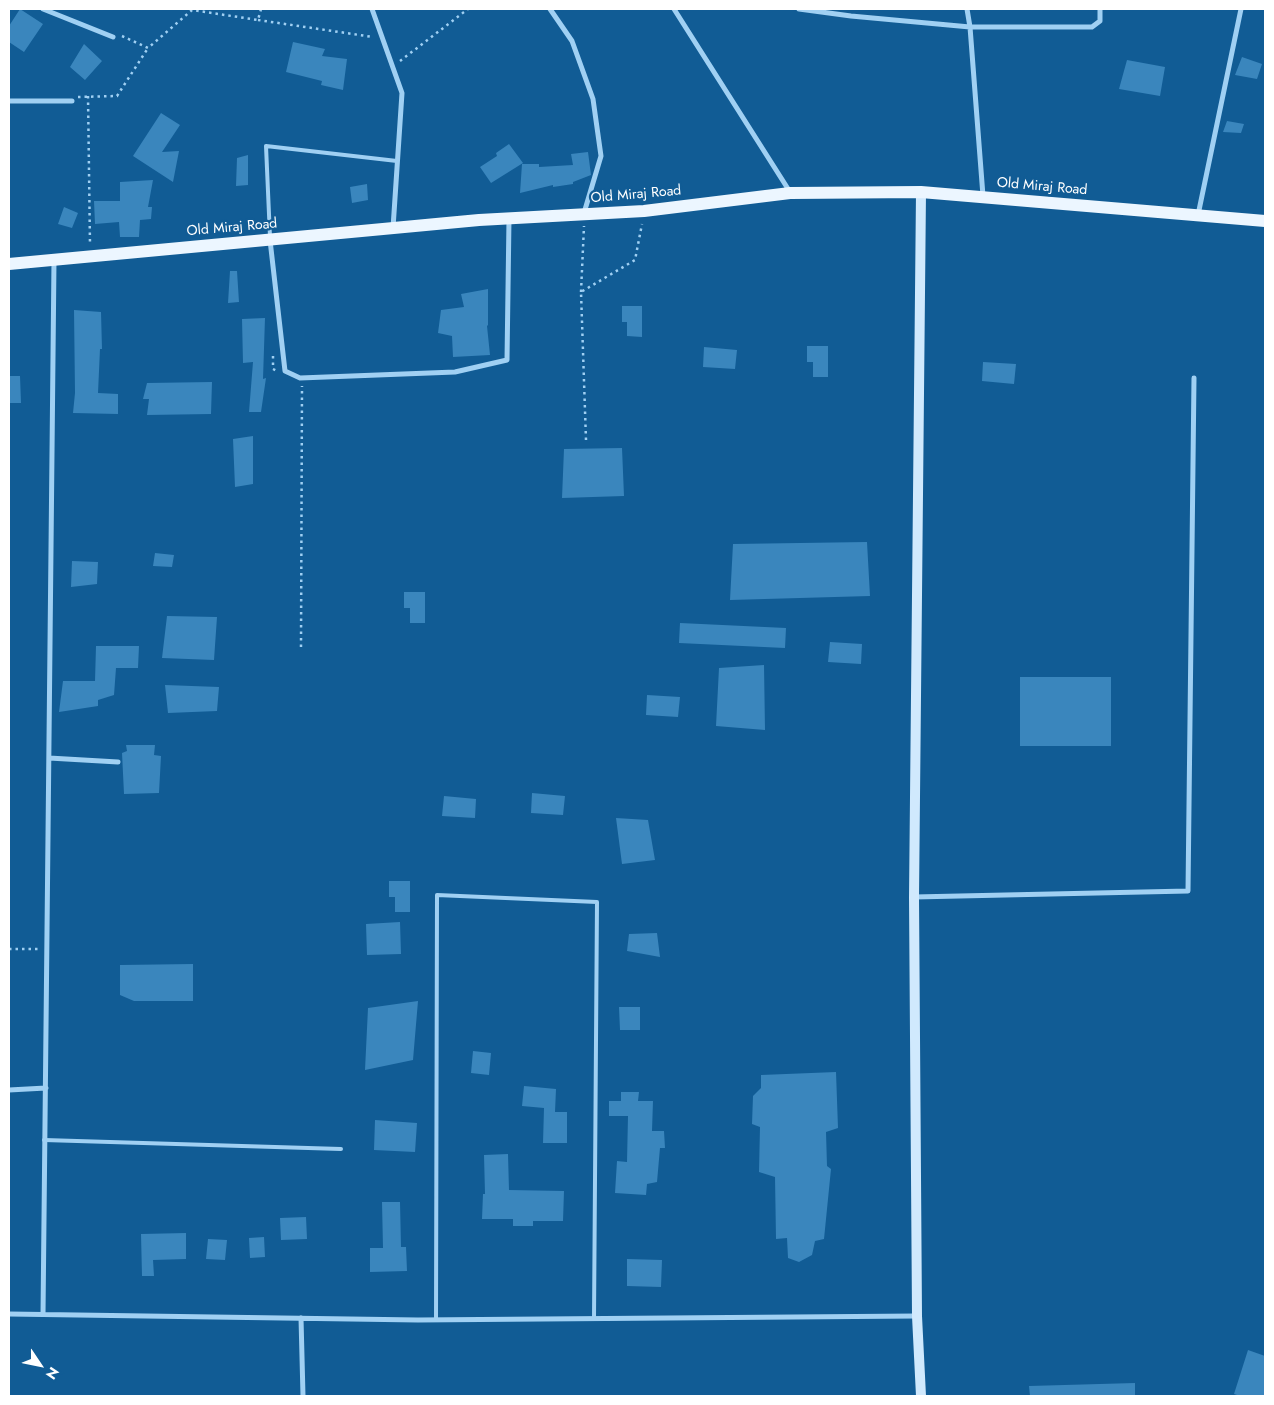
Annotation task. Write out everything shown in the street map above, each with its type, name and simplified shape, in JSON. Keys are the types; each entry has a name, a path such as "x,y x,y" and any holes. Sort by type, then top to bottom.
{"main road":[{"name":"Old Miraj Road","path":"9,264 509,218 644,210 790,193 922,192 1265,221"},
{"path":"920,1396 917,1316 914,897 922,192"}],"street":[{"path":"43,9 113,37"},
{"path":"372,9 402,93 393,228"},
{"path":"550,9 572,41 592,99 601,156 584,214"},
{"path":"674,9 790,193"},
{"path":"799,9 851,16 970,27 1092,27 1100,21 1100,9"},
{"path":"850,9 851,16"},
{"path":"967,9 983,197"},
{"path":"1198,215 1241,9"},
{"path":"9,101 72,101"},
{"path":"270,240 285,371 300,378 455,372 507,360 509,218"},
{"path":"43,1314 54,260"},
{"path":"914,897 1188,891 1194,378"},
{"path":"49,758 118,762"},
{"path":"9,1090 46,1088"},
{"path":"9,1314 436,1320 917,1316"},
{"path":"301,1318 303,1396"}],"lane":[{"path":"270,240 266,146 397,161"},
{"path":"436,1320 437,895 597,902 594,1318"},
{"path":"44,1140 340,1149"}],"path":[{"path":"258,20 261,9"},
{"path":"392,67 468,9"},
{"path":"78,97 118,96 148,48 192,10 382,38"},
{"path":"122,36 148,48"},
{"path":"88,96 90,257"},
{"path":"581,292 635,260 644,210"},
{"path":"584,214 581,292 586,440"},
{"path":"273,349 273,369 280,373"},
{"path":"301,647 302,384"},
{"path":"9,949 47,949"}],"building":[{"path":"20,9 43,24 24,52 9,42 9,26"},
{"path":"293,42 325,49 322,56 347,59 343,90 321,85 322,81 286,72"},
{"path":"84,44 102,61 85,80 70,67"},
{"path":"1242,57 1262,64 1257,79 1235,75"},
{"path":"1127,60 1165,67 1160,96 1119,89"},
{"path":"161,113 180,125 162,152 179,151 173,182 133,156"},
{"path":"1227,121 1244,124 1241,133 1223,132"},
{"path":"509,144 523,163 491,183 480,167 497,156 496,153"},
{"path":"588,152 591,175 573,182 573,184 553,187 553,185 520,193 522,164 539,164 539,167 573,165 571,154"},
{"path":"248,155 248,185 236,186 237,158"},
{"path":"153,180 148,207 152,207 151,219 140,220 139,237 120,237 119,222 95,224 94,201 120,201 120,182"},
{"path":"367,184 368,200 352,203 350,187"},
{"path":"64,207 78,213 72,228 58,224"},
{"path":"230,271 237,271 239,302 228,303"},
{"path":"488,289 487,326 490,355 453,357 452,336 438,333 441,310 464,307 461,294"},
{"path":"622,306 642,306 642,337 627,336 627,322 622,322"},
{"path":"74,310 101,312 102,349 100,349 98,393 118,394 118,414 73,413 75,393"},
{"path":"265,318 263,379 266,378 261,412 249,412 253,362 243,363 242,319"},
{"path":"807,346 828,346 828,377 813,377 813,362 807,362"},
{"path":"704,347 737,350 735,369 703,367"},
{"path":"983,362 1016,364 1014,384 982,381"},
{"path":"9,376 20,376 21,403 9,403"},
{"path":"212,382 211,414 147,415 149,399 143,399 147,383"},
{"path":"253,436 253,484 235,487 233,439"},
{"path":"622,448 624,496 562,498 564,449"},
{"path":"867,542 870,596 730,600 733,544"},
{"path":"155,553 174,555 172,567 153,566"},
{"path":"72,561 98,562 97,584 71,587"},
{"path":"404,592 425,592 425,623 410,623 410,608 404,608"},
{"path":"167,616 217,617 214,660 162,658"},
{"path":"680,623 786,628 785,648 679,643"},
{"path":"830,642 862,644 861,664 828,662"},
{"path":"96,646 139,646 138,668 116,668 114,695 98,700 98,706 59,712 63,681 95,681"},
{"path":"764,665 765,730 716,726 719,668"},
{"path":"1020,677 1111,677 1111,746 1020,746"},
{"path":"165,685 219,687 217,711 168,713"},
{"path":"647,695 680,697 678,717 646,715"},
{"path":"126,745 155,745 154,755 161,756 159,793 124,794 122,753 127,751"},
{"path":"532,793 565,796 563,815 531,813"},
{"path":"444,796 476,799 475,818 442,816"},
{"path":"616,818 648,820 655,860 622,864"},
{"path":"389,881 410,881 410,912 395,912 395,897 389,897"},
{"path":"400,922 401,954 367,955 366,924"},
{"path":"657,933 660,957 627,951 629,934"},
{"path":"193,964 193,1001 134,1001 120,995 120,965"},
{"path":"418,1001 413,1060 365,1070 368,1008"},
{"path":"619,1007 640,1007 640,1030 620,1030"},
{"path":"473,1051 491,1053 489,1075 471,1073"},
{"path":"836,1072 838,1128 826,1132 827,1166 831,1169 824,1239 815,1241 812,1255 799,1262 788,1258 787,1238 776,1239 775,1177 759,1172 760,1127 752,1124 753,1096 761,1088 761,1075"},
{"path":"524,1086 556,1089 555,1112 567,1112 567,1143 543,1143 544,1108 522,1106"},
{"path":"621,1092 639,1092 638,1101 653,1101 652,1131 664,1131 665,1148 660,1148 657,1182 647,1184 646,1195 615,1193 617,1161 627,1162 628,1116 609,1116 609,1101 621,1101"},
{"path":"375,1120 417,1123 415,1152 374,1150"},
{"path":"508,1154 509,1190 564,1191 563,1221 533,1221 533,1226 513,1226 513,1219 482,1219 483,1194 485,1194 484,1155"},
{"path":"382,1202 400,1202 401,1247 406,1247 407,1271 370,1272 370,1248 383,1248"},
{"path":"306,1217 307,1239 281,1240 280,1218"},
{"path":"186,1233 186,1259 153,1260 154,1276 142,1276 141,1234"},
{"path":"264,1237 265,1257 250,1258 249,1238"},
{"path":"208,1239 227,1240 225,1260 206,1259"},
{"path":"627,1259 662,1260 661,1287 627,1286"},
{"path":"1248,1350 1265,1356 1265,1396 1240,1396 1234,1394"},
{"path":"1135,1383 1135,1396 1030,1396 1029,1386"}]}
